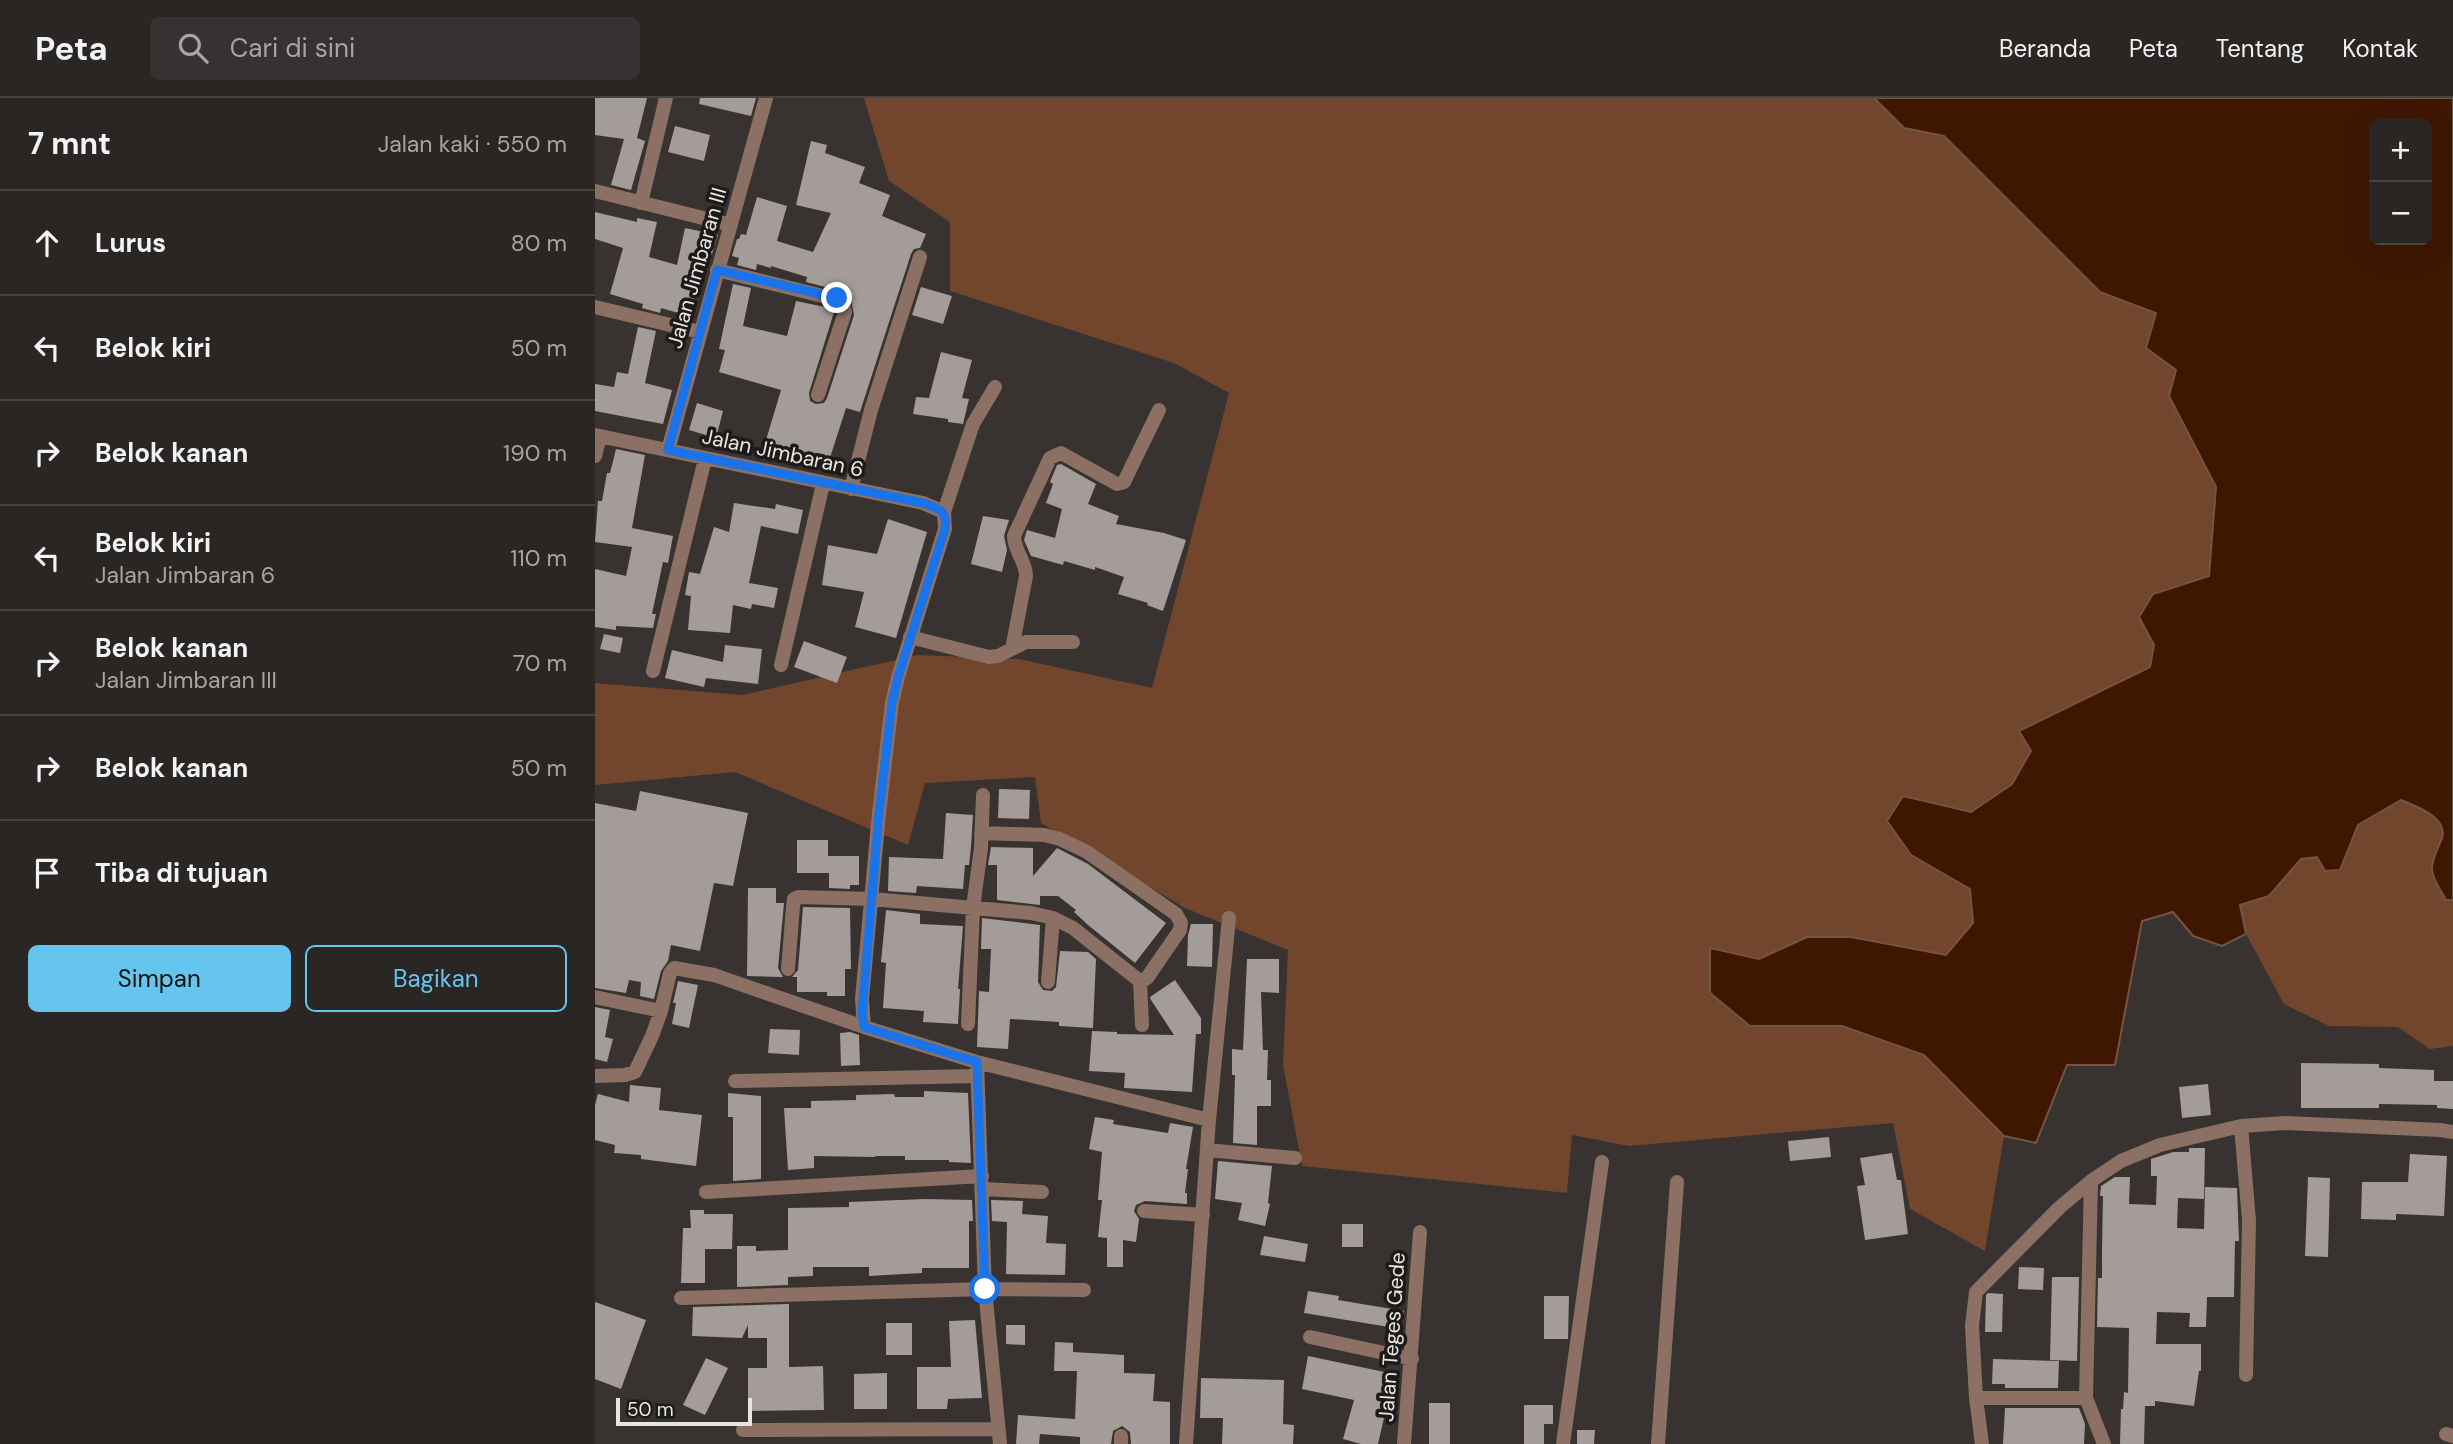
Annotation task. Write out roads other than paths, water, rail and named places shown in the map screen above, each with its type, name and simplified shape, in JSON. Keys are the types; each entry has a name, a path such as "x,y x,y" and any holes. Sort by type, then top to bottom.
{"street":[{"path":"641,203 666,98"},
{"name":"Jalan Jimbaran III","path":"668,450 766,98"},
{"path":"595,191 731,225"},
{"path":"851,489 871,410 920,257"},
{"path":"717,270 843,301 845,312 818,395"},
{"path":"595,307 700,332"},
{"path":"864,1027 862,999 892,703 945,529 944,512 973,425 995,387"},
{"path":"1013,649 1026,576 1025,563 1016,548 1014,538 1050,458 1061,453 1117,484 1124,482 1159,410"},
{"path":"595,456 598,436"},
{"name":"Jalan Jimbaran 6","path":"598,436 923,503 944,512"},
{"path":"653,671 705,459"},
{"path":"781,665 823,484"},
{"path":"910,637 981,656 998,656 1022,643 1073,642"},
{"path":"968,1024 973,908 983,795"},
{"path":"981,832 1044,835 1060,839 1087,852 1176,914 1180,919 1180,930 1147,978 1140,981"},
{"path":"788,969 795,899 798,897 1010,910 1053,918 1073,928 1140,981 1142,1025"},
{"path":"1048,982 1053,918"},
{"path":"1186,1444 1209,1119 1229,918"},
{"path":"595,1076 635,1072 661,1011 670,973 674,968 678,968 714,975 977,1069 1209,1119"},
{"path":"595,997 661,1011"},
{"path":"735,1081 977,1069"},
{"path":"977,1069 985,1289 1000,1444"},
{"path":"1982,1444 1976,1398 1972,1325 1976,1292 2059,1208 2091,1181 2122,1161 2160,1145 2241,1126 2285,1123 2446,1131"},
{"path":"2241,1126 2249,1220 2246,1375"},
{"path":"1207,1150 1295,1158"},
{"path":"1563,1444 1602,1163"},
{"path":"2091,1181 2086,1398 2103,1444"},
{"path":"1658,1444 1677,1182"},
{"path":"706,1192 983,1183 1042,1192"},
{"path":"1144,1210 1203,1215"},
{"name":"Jalan Teges Gede","path":"1405,1444 1420,1233"},
{"path":"681,1298 985,1289 1084,1290"},
{"path":"1310,1337 1412,1359"},
{"path":"1976,1398 2086,1398"},
{"path":"743,1430 999,1429"}]}
